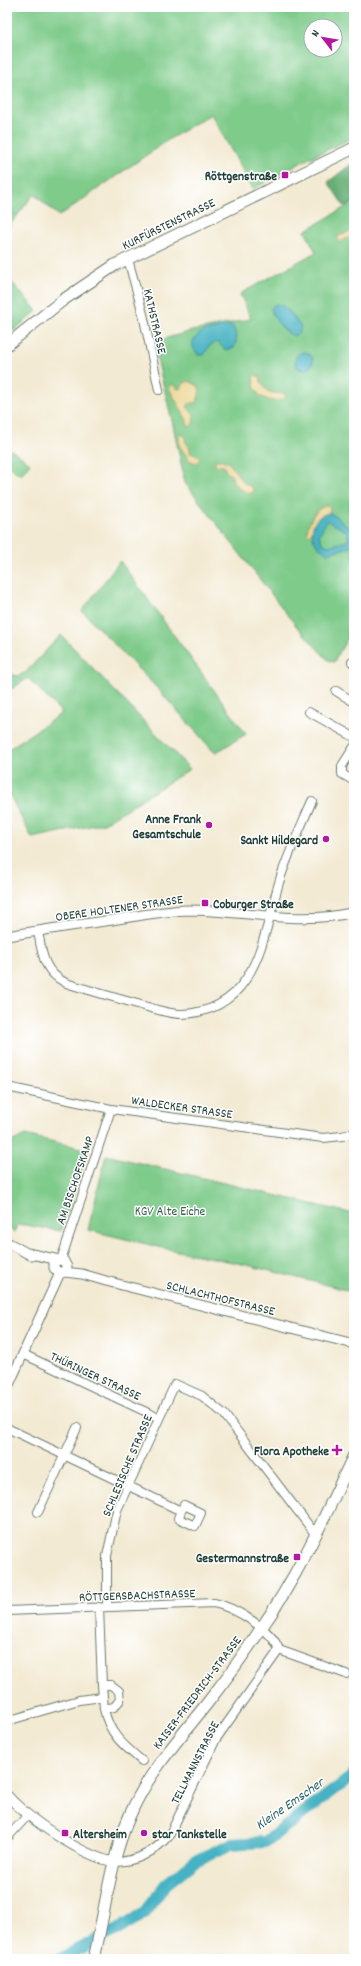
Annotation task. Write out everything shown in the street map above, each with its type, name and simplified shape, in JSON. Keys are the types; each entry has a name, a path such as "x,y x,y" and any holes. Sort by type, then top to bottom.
{"main road":[{"name":"KURFÜRSTENSTRASSE","path":"7,345 63,300 101,274 128,259 354,148"},
{"name":"KAISER-FRIEDRICH-STRASSE","path":"94,1958 104,1916 114,1862 129,1816 154,1771 212,1697 261,1629 293,1577 316,1535 354,1455"}],"street":[{"name":"KATHSTRASSE","path":"128,259 144,320 159,390"},
{"path":"336,690 354,702"},
{"path":"309,712 354,737"},
{"path":"354,747 342,766 342,774 354,781"},
{"path":"38,931 43,959 50,971 59,979 146,1006 181,1014 205,1010 237,992 254,968 289,856 312,800"},
{"name":"OBERE HOLTENER STRASSE","path":"7,936 174,911 232,912 270,916 317,918 338,916 354,912"},
{"name":"WALDECKER STRASSE","path":"7,1088 111,1108 323,1138 354,1133"},
{"name":"AM BISCHOFSKAMP","path":"7,1389 60,1266 111,1108"},
{"name":"SCHLACHTHOFSTRASSE","path":"7,1242 60,1266 95,1278 354,1344"},
{"name":"THÜRINGER STRASSE","path":"23,1354 159,1418"},
{"name":"SCHLESISCHE STRASSE","path":"142,1761 120,1742 107,1724 104,1709 102,1697 103,1607 107,1556 117,1510 175,1384 202,1396 224,1414 316,1535"},
{"path":"7,1428 181,1511"},
{"path":"38,1512 77,1428"},
{"name":"RÖTTGERSBACHSTRASSE","path":"7,1611 214,1604 225,1605 239,1612 261,1629"},
{"path":"261,1629 273,1638 279,1650 346,1674"},
{"name":"TELLMANNSTRASSE","path":"114,1862 127,1862 139,1858 161,1845 170,1834 216,1739 279,1650"},
{"path":"102,1685 111,1685 116,1687 120,1695 120,1700 114,1707 104,1709"},
{"path":"7,1721 79,1700 102,1697"},
{"path":"7,1795 28,1815 83,1850 106,1861 114,1862"},
{"path":"7,1838 28,1815"}],"green space":[{"path":"7,7 354,7 354,137 304,161 253,189 211,114 168,140 59,216 34,194 7,229"},
{"path":"354,162 354,202 344,206 328,182"},
{"path":"354,202 354,627 334,662 328,660 297,627 185,483 153,342 192,331 251,319 240,294 316,252 305,231"},
{"path":"7,277 37,311 7,336"},
{"path":"7,447 30,463 21,475 7,465"},
{"path":"120,561 246,734 215,753 155,686 82,611"},
{"path":"61,635 190,769 104,823 32,838 7,790 7,750 62,713 28,678 7,692 7,673 17,676 25,673"},
{"path":"25,1135 89,1150 61,1231 18,1224 14,1232 7,1228 7,1144"},
{"name":"KGV Alte Eiche","path":"106,1155 354,1214 354,1292 247,1265 163,1248 88,1230"}],"sand":[{"path":"354,230 354,239 347,238 341,242 338,240 338,236"},
{"path":"255,375 260,377 265,389 271,393 284,393 286,397 273,401 260,396 255,389 253,377"},
{"path":"189,381 197,385 200,390 197,402 189,404 187,407 194,415 193,424 189,427 187,420 169,388 172,384 176,388 180,389 184,383"},
{"path":"182,434 186,437 185,441 190,448 190,453 197,455 200,459 197,463 190,461 179,445 179,436"},
{"path":"215,460 222,460 229,463 244,483 253,488 253,492 250,494 236,485 233,482 232,476 226,472 224,466 215,465"},
{"path":"328,505 330,507 329,513 317,520 310,535 307,532 313,516 320,509"}],"water":[{"path":"275,304 283,306 290,312 301,327 299,333 294,336 280,325 274,317 271,309"},
{"path":"232,325 236,336 234,348 225,350 218,342 209,346 204,355 198,355 193,347 193,341 200,333"},
{"path":"304,352 310,355 313,361 310,367 304,370 298,367 295,361 298,355"},
{"path":"329,513 334,515 352,530 354,546 327,553 321,549 316,544 312,532 313,525 316,520","holes":["327,521 346,531 349,539 345,542 327,546 322,542 319,535"]}],"waterway":[{"name":"Kleine Emscher","path":"59,1959 119,1929 143,1914 166,1884 195,1861 231,1844 265,1842 354,1775"}],"place":[{"name":"Röttgenstraße","path":"285,175"},
{"name":"Anne Frank Gesamtschule","path":"209,825"},
{"name":"Sankt Hildegard","path":"326,839"},
{"name":"Coburger Straße","path":"205,903"},
{"name":"Flora Apotheke","path":"337,1450"},
{"name":"Gestermannstraße","path":"297,1557"},
{"name":"Altersheim","path":"65,1833"},
{"name":"star Tankstelle","path":"144,1833"}]}
